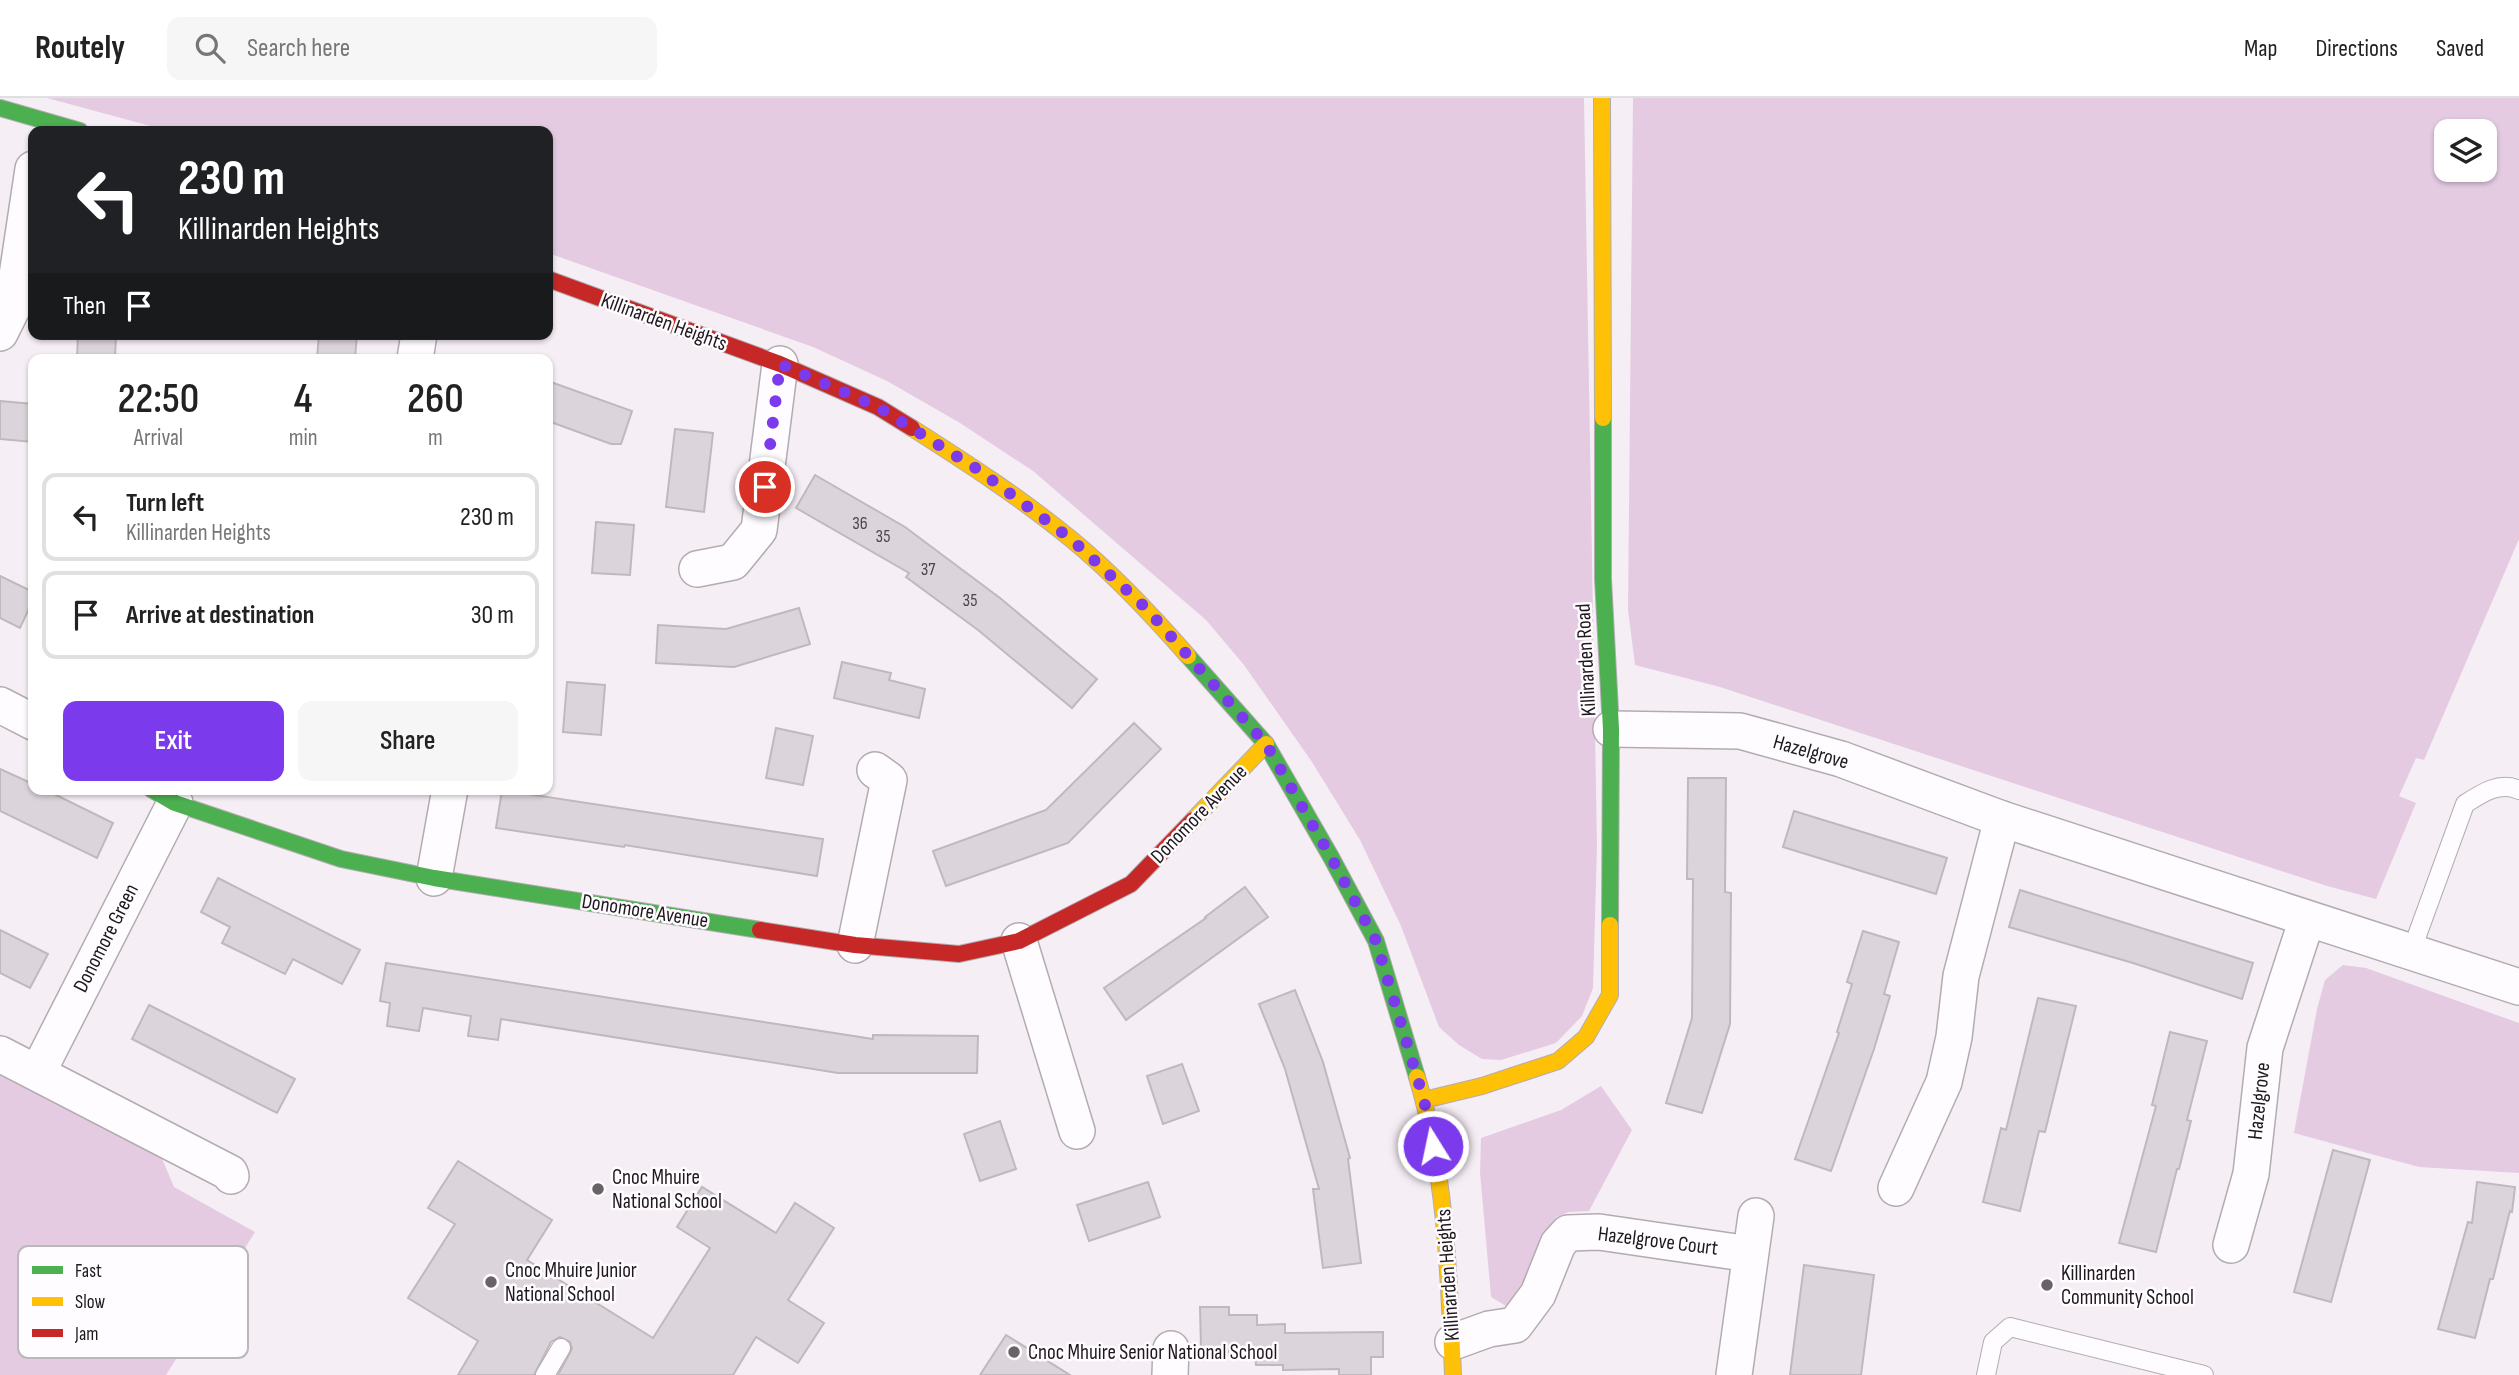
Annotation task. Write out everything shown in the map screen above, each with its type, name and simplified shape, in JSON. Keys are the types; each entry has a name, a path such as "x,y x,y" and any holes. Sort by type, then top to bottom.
{"street":[{"name":"Killinarden Road","path":"1424,1100 1482,1086 1558,1061 1586,1037 1610,995 1611,729 1603,579 1602,98"},
{"path":"0,108 40,126"},
{"path":"0,333 12,309 28,202"},
{"name":"Killinarden Heights","path":"553,281 780,364 878,407 977,469 1071,539 1145,607 1266,744 1376,941 1424,1100 1445,1214 1453,1358"},
{"path":"697,569 733,562 759,530 780,364"},
{"path":"0,705 28,718"},
{"name":"Hazelgrove","path":"1611,729 1740,731 1842,759 2002,819 2519,987"},
{"name":"Donomore Avenue","path":"163,796 341,859 434,878 855,945 959,954 1019,942 1131,884 1266,744"},
{"path":"855,945 889,780 875,770"},
{"path":"434,878 449,795"},
{"name":"Donomore Green","path":"38,1072 163,796"},
{"path":"1896,1188 1944,1082 1954,1037 1961,976 2002,819"},
{"name":"Hazelgrove","path":"2231,1245 2251,1174 2264,1048 2307,919"},
{"path":"1019,942 1077,1131"},
{"path":"0,1054 230,1173 231,1176"},
{"path":"1734,1375 1756,1216"},
{"name":"Hazelgrove Court","path":"1453,1358 1489,1329 1515,1325 1538,1294 1558,1244 1568,1233 1599,1232 1751,1254"}],"lane":[{"path":"2411,952 2465,804 2486,791 2509,786 2519,790"},
{"path":"1986,1375 1993,1342 2010,1326 2204,1375"},
{"path":"545,1375 561,1348"}],"shaded area":[{"path":"47,98 1584,98 1597,847 1593,988 1582,1016 1556,1043 1501,1060 1482,1059 1459,1045 1439,1027 1401,926 1360,840 1312,762 1244,665 1206,620 1033,471 960,423 887,381 813,347 553,255 553,126 151,126"},
{"path":"1633,98 2519,98 2519,539 2424,760 2416,758 2399,796 2416,803 2376,899 2327,886 1720,687 1635,665 1628,610"},
{"path":"2343,965 2366,968 2519,1023 2519,1173 2419,1167 2294,1133 2325,980"},
{"path":"0,1075 160,1154 174,1187 255,1232 246,1246 18,1246 18,1358 177,1358 166,1375 0,1375"},
{"path":"1601,1086 1632,1130 1589,1211 1569,1212 1556,1217 1517,1303 1506,1306 1491,1297 1480,1172 1481,1138 1561,1110"}],"building":[{"path":"78,340 116,340 115,354 77,354"},
{"path":"319,340 357,340 355,354 317,354"},
{"path":"553,383 632,411 621,444 611,444 553,423"},
{"path":"0,401 28,404 28,442 0,439"},
{"path":"675,429 713,433 704,512 666,507"},
{"path":"815,475 905,527 1000,598 1097,679 1072,708 978,630 906,577 909,573 796,508"},
{"path":"596,522 634,525 630,575 592,573"},
{"path":"0,576 28,590 28,611 20,628 0,618"},
{"path":"799,608 810,644 734,667 656,663 658,625 726,629"},
{"path":"842,662 891,673 889,680 925,689 919,718 834,698"},
{"path":"567,682 605,685 601,735 563,732"},
{"path":"1134,723 1161,749 1068,843 946,886 933,851 1046,810"},
{"path":"776,728 813,736 803,785 766,778"},
{"path":"0,769 28,782 28,795 56,795 113,823 97,858 0,811"},
{"path":"1688,778 1726,778 1725,892 1731,893 1730,1024 1702,1113 1666,1103 1692,1018 1693,879 1687,879"},
{"path":"501,795 535,795 823,839 817,876 625,845 624,847 496,828"},
{"path":"1794,811 1947,858 1936,894 1783,847"},
{"path":"218,878 360,950 342,984 293,959 285,974 222,943 230,927 201,912"},
{"path":"1245,887 1268,917 1126,1020 1104,988 1206,918"},
{"path":"2020,890 2253,963 2242,999 2133,963 2009,927"},
{"path":"0,930 48,954 30,988 0,973"},
{"path":"1863,931 1899,942 1884,994 1890,996 1831,1171 1795,1159 1839,1033 1837,1032 1852,984 1847,982"},
{"path":"386,963 873,1039 873,1035 978,1036 977,1073 838,1073 501,1019 498,1040 468,1036 471,1016 423,1008 419,1031 387,1026 390,1003 380,1001"},
{"path":"1295,990 1323,1062 1350,1158 1361,1263 1323,1268 1313,1189 1319,1189 1285,1069 1259,1004"},
{"path":"2038,998 2076,1006 2045,1132 2039,1131 2020,1211 1983,1202 2001,1128 2006,1130"},
{"path":"149,1005 295,1079 277,1113 132,1039"},
{"path":"2170,1032 2207,1041 2187,1120 2191,1121 2156,1252 2119,1243 2156,1106 2152,1105"},
{"path":"1182,1064 1199,1111 1163,1124 1147,1076"},
{"path":"1000,1121 1016,1169 980,1181 964,1134"},
{"path":"2333,1150 2370,1160 2331,1302 2294,1292"},
{"name":"Cnoc Mhuire Junior National School","path":"458,1161 552,1220 527,1260 653,1338 710,1248 677,1227 702,1187 776,1233 795,1203 834,1228 788,1300 824,1323 798,1363 756,1337 733,1375 558,1375 572,1349 570,1342 560,1337 551,1342 534,1375 458,1375 478,1341 408,1298 455,1224 428,1208"},
{"path":"1148,1182 1160,1217 1089,1241 1077,1205"},
{"path":"2477,1182 2515,1187 2512,1212 2510,1211 2475,1338 2438,1329 2468,1222 2472,1223"},
{"path":"1804,1265 1874,1275 1861,1375 1790,1375"},
{"path":"1200,1307 1229,1307 1229,1315 1257,1315 1257,1325 1285,1324 1285,1333 1383,1332 1383,1357 1371,1357 1371,1375 1339,1375 1339,1369 1283,1370 1283,1365 1256,1365 1255,1356 1228,1356 1228,1348 1201,1349"},
{"name":"Cnoc Mhuire Senior National School","path":"1006,1335 1070,1375 980,1375"}],"traffic: fast":[{"path":"0,108 63,126"},
{"path":"1603,418 1603,579 1611,729 1610,925"},
{"path":"1188,656 1266,744 1331,857 1376,941 1417,1077"},
{"path":"161,795 175,803 341,859 434,878 760,930"}],"traffic: slow":[{"path":"1602,98 1603,418"},
{"path":"912,428 1013,495 1071,539 1132,595 1188,656"},
{"path":"1193,820 1266,744"},
{"path":"1424,1100 1482,1086 1558,1061 1586,1037 1610,995 1610,925"},
{"path":"1417,1077 1427,1114 1440,1188 1453,1375"}],"traffic: jam":[{"path":"553,281 780,364 878,407 912,428"},
{"path":"760,930 855,945 959,954 1019,941 1131,884 1193,820"}],"place":[{"name":"Cnoc Mhuire National School","path":"598,1189"},
{"name":"Cnoc Mhuire Junior National School","path":"491,1282"},
{"name":"Killinarden Community School","path":"2047,1285"},
{"name":"Cnoc Mhuire Senior National School","path":"1014,1352"}],"route":[{"path":"765,487 780,364 878,407 977,469 1071,539 1145,607 1266,744 1376,941 1424,1100 1433,1146"}]}
